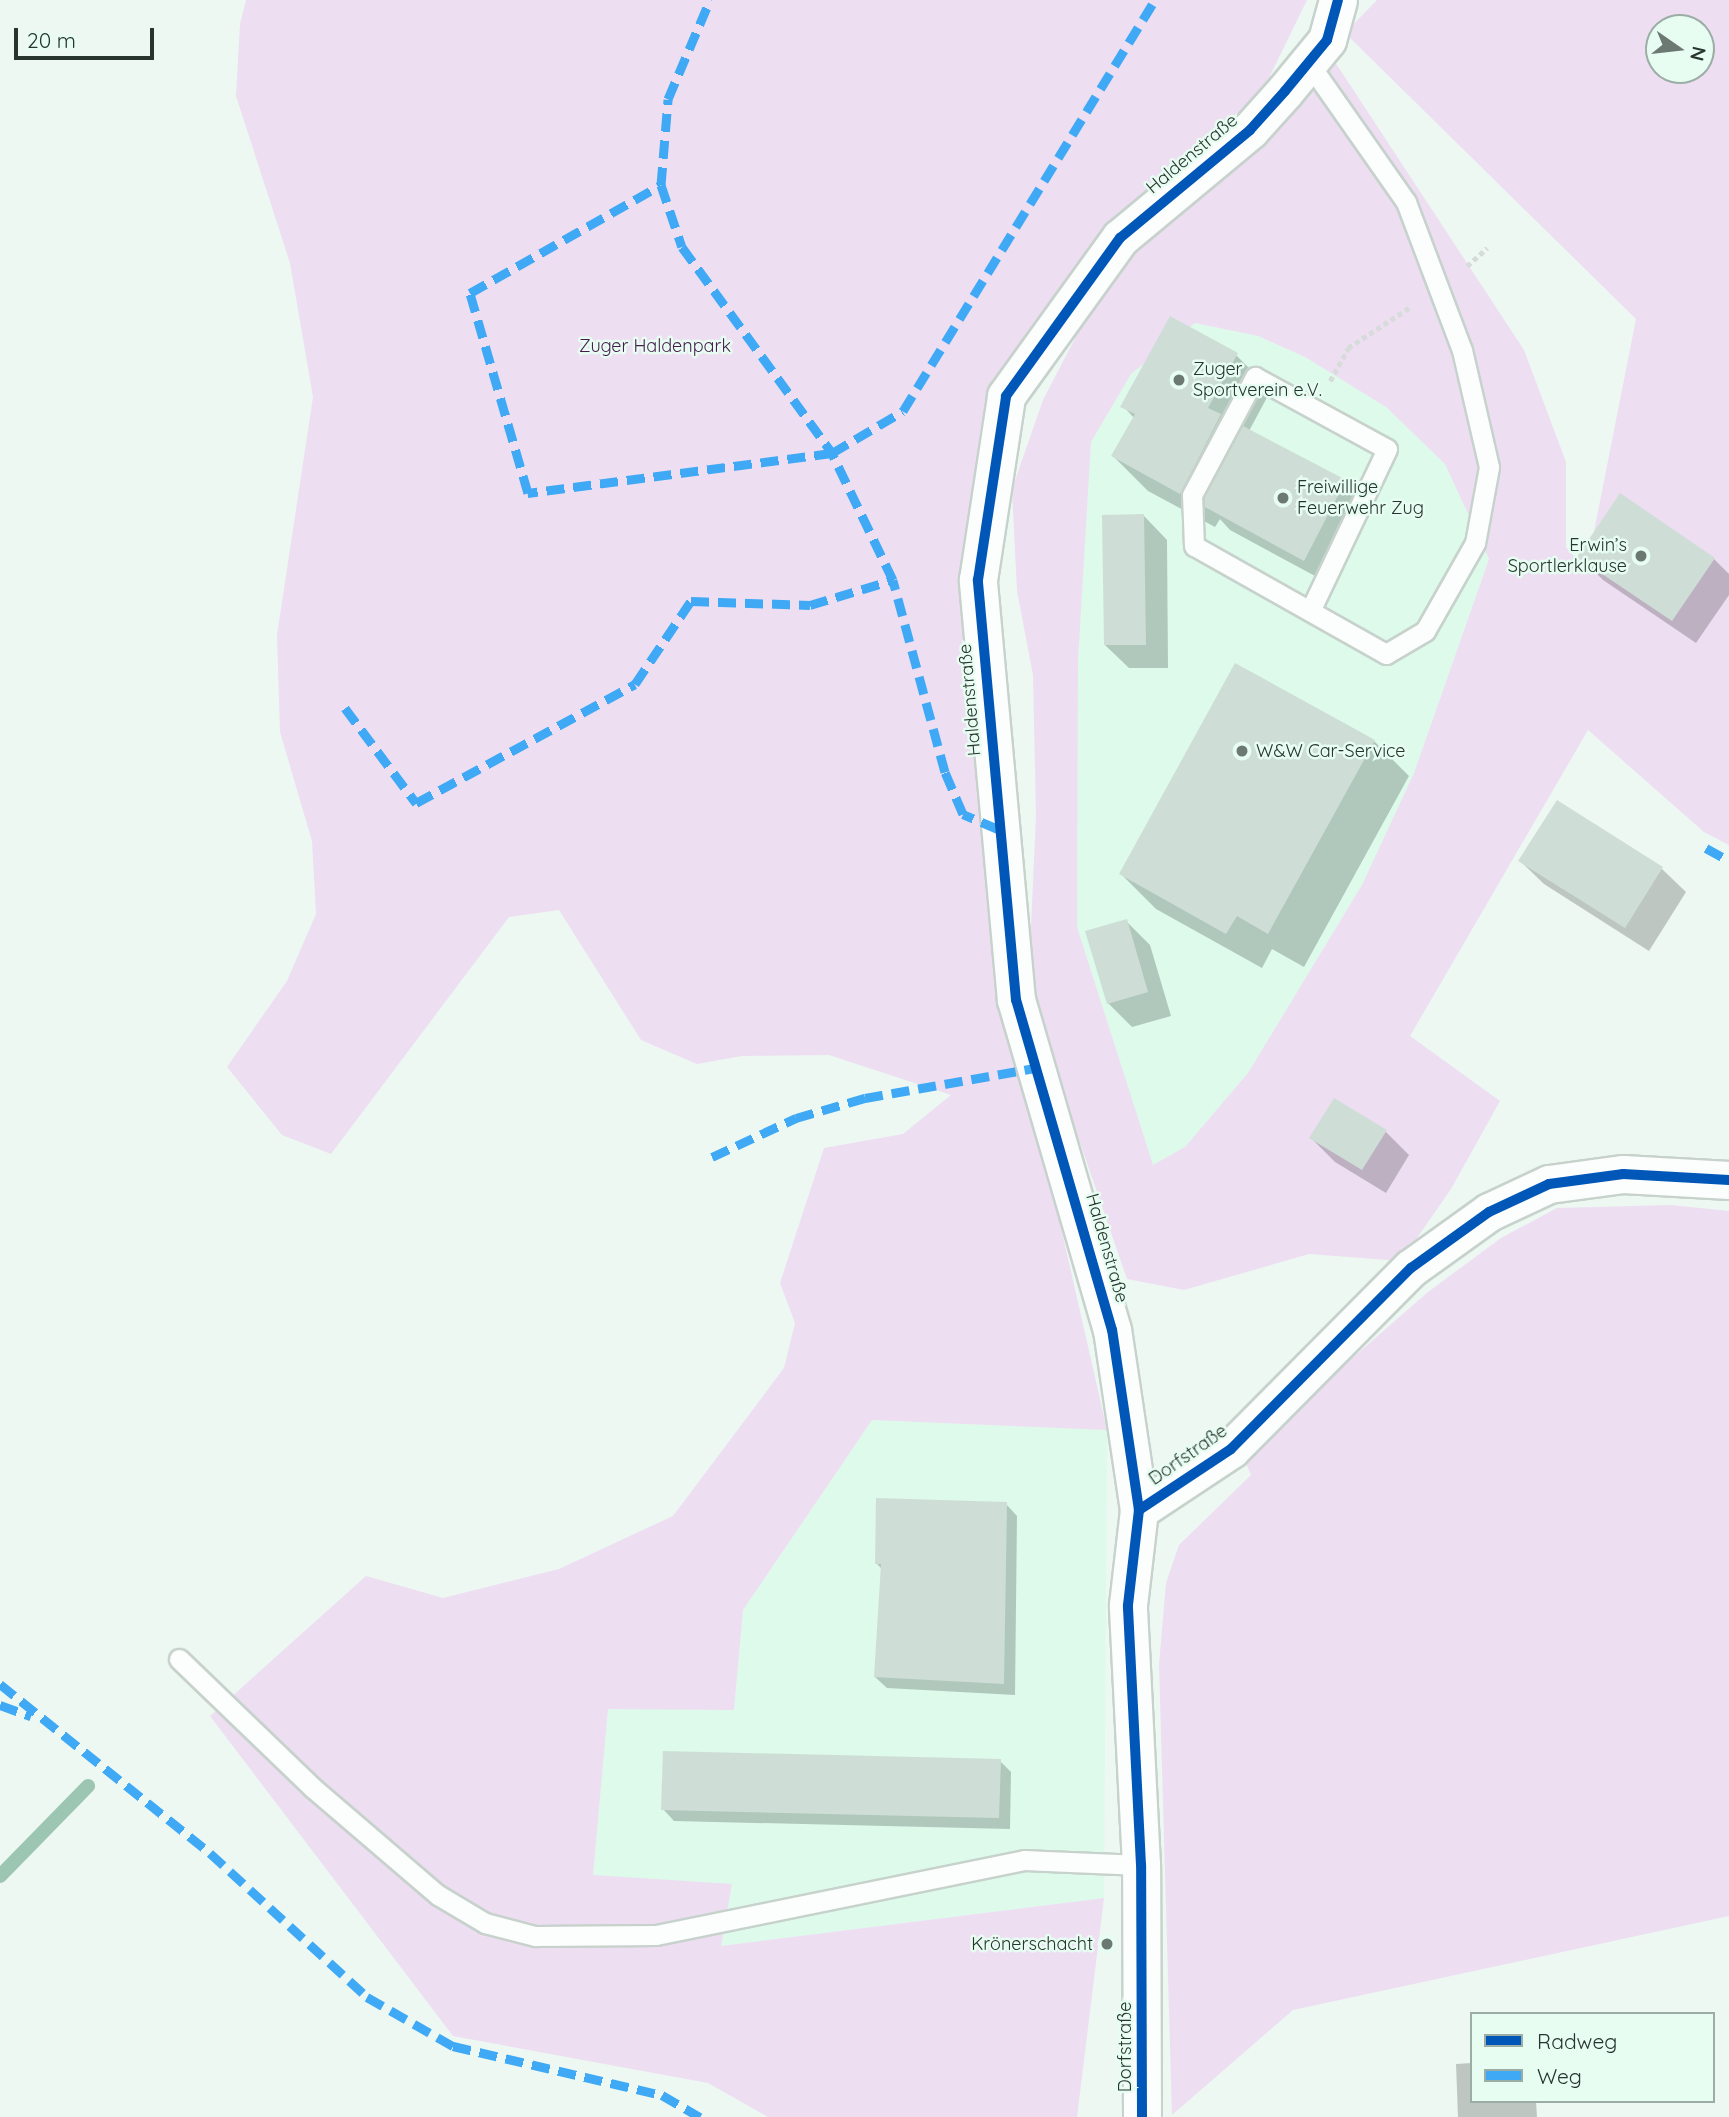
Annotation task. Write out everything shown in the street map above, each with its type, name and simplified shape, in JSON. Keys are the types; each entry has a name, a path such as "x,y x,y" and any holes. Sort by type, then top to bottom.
{"street":[{"name":"Haldenstraße","path":"1139,1510 1112,1330 1016,1000 978,580 1006,396 1120,239 1250,130 1327,40 1338,0"},
{"name":"Dorfstraße","path":"1142,2117 1141,1865 1128,1605 1139,1510 1231,1449 1411,1268 1489,1212 1549,1184 1611,1175 1729,1180"}],"lane":[{"path":"1308,62 1406,202 1462,350 1489,467 1475,543 1425,631 1386,654 1194,546 1192,495 1255,377 1387,449 1310,611"},
{"path":"179,1659 313,1788 438,1895 485,1923 536,1936 656,1935 1024,1860 1141,1865"}],"path":[{"path":"1477,259 1488,248"},
{"path":"1348,348 1415,304"}],"shaded area":[{"path":"1194,323 1258,336 1305,357 1386,407 1445,464 1489,559 1414,773 1362,885 1248,1073 1185,1147 1153,1166 1077,927 1078,661 1091,442 1131,374"},
{"path":"872,1420 1107,1430 1104,1898 721,1946 732,1885 593,1876 608,1708 734,1710 743,1610"}],"green space":[{"name":"Zuger Haldenpark","path":"246,0 1307,0 1247,123 999,394 967,581 1032,1100 1107,1430 872,1420 743,1610 734,1710 608,1709 593,1875 732,1884 721,1946 1104,1898 1077,2117 768,2117 708,2083 453,2036 210,1716 366,1576 443,1598 559,1569 673,1516 784,1368 795,1323 780,1283 824,1148 903,1134 951,1095 829,1055 742,1056 697,1064 641,1040 559,910 509,917 331,1154 282,1135 227,1067 287,981 316,914 312,841 280,732 277,635 313,397 290,263 236,96 240,24"},
{"path":"1377,0 1729,0 1729,845 1704,832 1588,730 1410,1036 1500,1101 1451,1189 1401,1261 1309,1254 1184,1290 1127,1279 1028,992 1036,816 1033,675 1017,591 1012,489 1043,400 1085,319 1132,251 1335,62 1524,350 1566,462 1566,547 1577,557 1589,557 1636,319 1345,33","holes":["1195,323 1258,336 1305,357 1386,407 1445,464 1489,559 1414,773 1362,885 1248,1073 1185,1147 1153,1165 1077,927 1078,661 1091,442 1131,374"]},
{"path":"1671,1205 1729,1211 1729,1916 1293,2010 1172,2115 1159,1664 1166,1583 1179,1545 1251,1475 1245,1461 1334,1374 1428,1292 1501,1238 1557,1208"}],"building":[{"name":"Zuger Sportverein e.V.","path":"1170,316 1238,353 1208,408 1221,414 1180,494 1111,456 1135,414 1120,407"},
{"name":"Freiwillige Feuerwehr Zug","path":"1243,426 1346,480 1304,561 1205,507 1204,498"},
{"path":"1620,493 1715,558 1672,621 1577,557"},
{"path":"1144,514 1146,645 1104,645 1102,515"},
{"path":"1235,663 1375,740 1268,934 1237,916 1226,934 1119,874"},
{"path":"1557,800 1663,867 1625,928 1518,861"},
{"path":"1127,919 1148,992 1107,1004 1085,931"},
{"path":"1334,1098 1387,1130 1362,1170 1309,1138"},
{"path":"876,1498 1007,1502 1004,1684 874,1677 881,1564 875,1564"},
{"path":"663,1751 1001,1759 999,1818 661,1810"}],"waterway":[{"path":"0,1876 88,1786"}],"marked path":[{"path":"661,185 668,99 710,0"},
{"path":"998,829 963,814 945,772 893,580 832,453 903,411 1155,0"},
{"path":"661,185 682,247 832,453 528,493 470,293 661,185"},
{"path":"345,708 416,803 635,684 691,601 810,605 893,580"},
{"path":"1706,848 1729,861"},
{"path":"712,1157 796,1118 865,1098 1036,1068"},
{"path":"0,1684 210,1853 367,1997 453,2046 662,2095 700,2117"},
{"path":"0,1705 31,1716"}],"cycle path":[{"path":"1142,2117 1141,1865 1128,1605 1139,1510 1112,1330 1016,1000 978,580 1006,396 1120,238 1250,130 1285,91 1327,40 1338,0"},
{"path":"1139,1510 1231,1449 1411,1268 1489,1212 1549,1184 1623,1174 1729,1180"}],"place":[{"name":"Zuger Sportverein e.V.","path":"1179,380"},
{"name":"Freiwillige Feuerwehr Zug","path":"1283,498"},
{"name":"Erwin’s Sportlerklause","path":"1641,556"},
{"name":"W&W Car-Service","path":"1242,751"},
{"name":"Krönerschacht","path":"1107,1944"}]}
